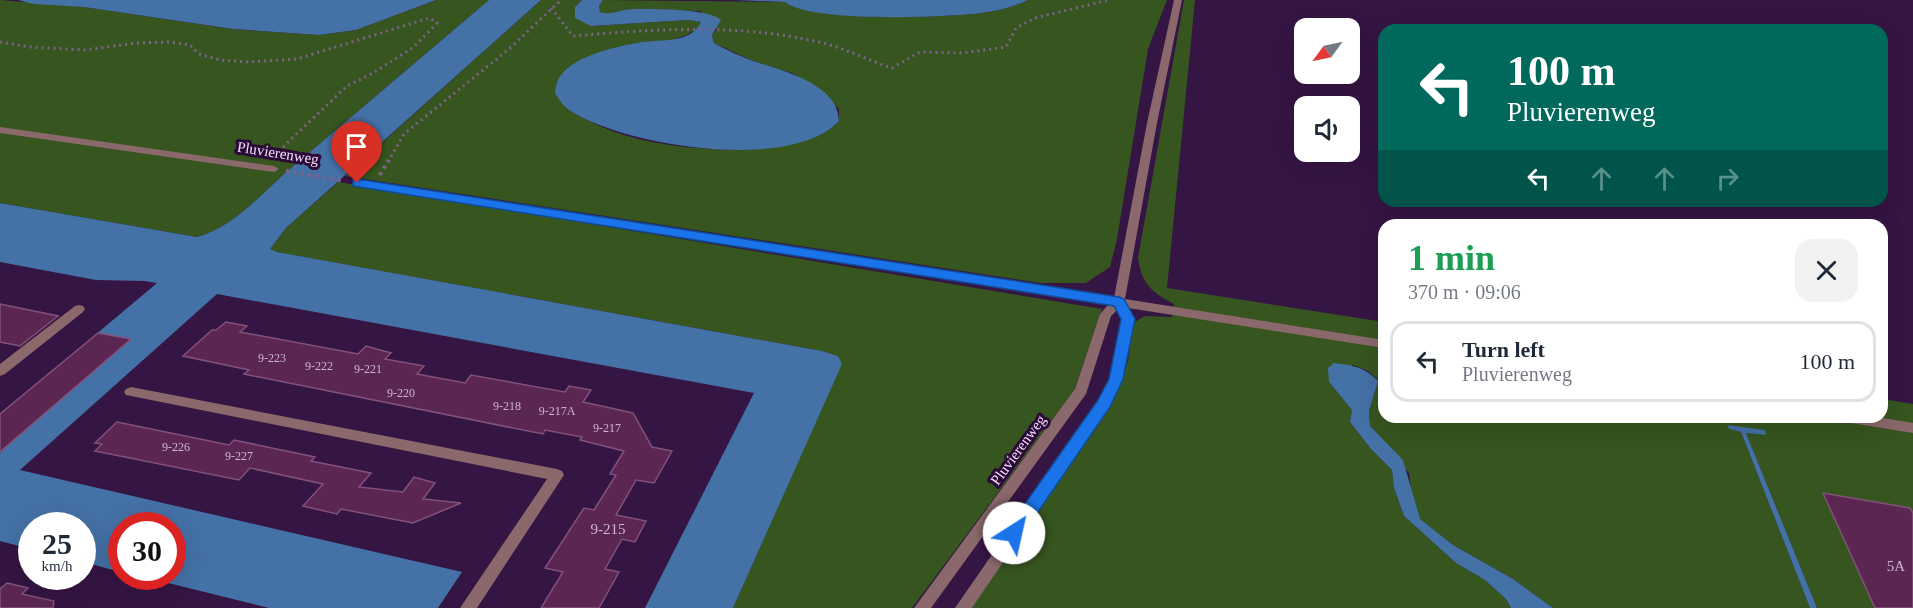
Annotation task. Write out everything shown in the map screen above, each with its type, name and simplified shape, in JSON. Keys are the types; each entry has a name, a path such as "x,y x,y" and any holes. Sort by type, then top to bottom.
{"street":[{"name":"Pluvierenweg","path":"922,608 1081,391 1106,314 1119,302 1152,123 1178,0"},
{"name":"Pluvierenweg","path":"0,130 274,169"},
{"path":"357,183 1378,343"},
{"name":"Pluvierenweg","path":"963,608 1104,403 1116,379 1128,319 1119,302"},
{"path":"0,371 79,309"},
{"path":"131,392 557,474 468,608"},
{"path":"1882,423 1913,428"}],"path":[{"path":"372,186 404,134 509,49 561,0"},
{"path":"551,8 573,36 693,27 722,28 824,44 892,68 920,52 962,53 1006,47 1016,28 1035,18 1109,0"},
{"path":"0,42 30,47 86,50 136,42 168,42 190,45 199,54 220,60 249,62 297,59 429,18 437,23 414,47 373,73 347,86 280,151 280,164 274,169"},
{"name":"Pluvierenweg","path":"274,169 357,183"}],"green space":[{"path":"0,0 84,7 232,29 319,35 356,30 436,0 489,0 284,174 244,211 221,227 197,237 0,203"},
{"path":"541,0 582,0 575,7 591,26 688,20 701,22 698,28 687,35 669,41 646,41 567,109 607,129 643,140 671,145 734,150 796,143 821,134 839,121 839,109 815,87 792,73 753,61 714,43 712,35 717,29 700,11 630,9 607,14 600,12 599,6 603,0 785,2 820,13 905,17 981,13 995,11 1028,0 1167,0 1148,49 1117,239 1110,267 1086,283 1041,283 345,176"},
{"path":"1184,0 1195,0 1167,288 1378,321 1378,380 1368,371 1353,365 1329,382 1352,410 1350,422 1371,449 1392,470 1394,488 1404,516 1456,563 1485,580 1506,599 1511,608 972,608 1112,400 1128,361 1133,323 1145,316 1172,317 1174,304 1159,295 1145,281 1138,258"},
{"path":"338,182 1102,309 1074,391 912,608 733,608 790,479 838,356 822,351 276,252 270,249 286,228"},
{"path":"1378,380 1378,423 1888,423 1888,400 1913,404 1913,608 1817,608 1746,433 1766,435 1729,429 1741,432 1810,608 1553,608 1513,579 1453,545 1419,519 1412,497 1409,473 1370,426 1369,411"}],"water":[{"path":"18,0 436,0 356,30 319,35 233,29 84,7 33,4"},
{"path":"489,0 541,0 286,228 270,249 822,351 838,356 842,364 733,608 645,608 754,393 217,294 20,470 462,572 438,608 269,608 186,587 186,512 108,512 108,569 96,565 96,512 18,512 18,546 0,541 0,415 157,283 96,280 0,262 0,203 197,237 233,219"},
{"path":"582,0 603,0 599,6 600,12 604,13 633,9 666,9 693,11 714,16 721,20 712,35 714,43 748,59 793,74 819,88 830,97 839,121 816,137 784,146 747,150 706,149 666,143 594,123 567,108 555,93 561,75 568,68 587,57 609,49 683,37 696,29 701,22 688,20 591,26 575,18 575,7"},
{"path":"735,0 1028,0 995,11 981,13 876,17 820,13 799,9 785,2"},
{"path":"1334,363 1358,368 1378,381 1369,411 1370,426 1403,460 1420,519 1453,545 1513,579 1553,608 1511,608 1506,599 1485,580 1456,563 1404,516 1394,488 1392,470 1371,449 1350,422 1352,410 1329,382 1328,368"},
{"path":"1727,425 1765,430 1766,435 1746,433 1817,608 1810,608 1741,432 1729,429"}],"building":[{"path":"0,304 58,316 20,346 0,342"},
{"path":"226,322 247,326 240,332 358,354 366,346 391,353 385,359 424,366 417,374 465,383 471,375 565,392 569,386 591,390 583,402 633,413 652,447 672,451 654,483 636,480 616,515 646,521 635,542 622,539 605,569 619,572 599,608 541,608 563,572 545,568 584,508 594,510 616,475 610,474 624,451 580,440 582,437 545,430 543,434 244,374 249,370 183,356 212,330 216,330"},
{"path":"98,333 131,339 0,452 0,414"},
{"path":"117,422 229,445 234,440 315,457 311,461 371,473 359,487 403,492 414,477 435,483 423,499 461,503 413,523 341,509 337,514 303,506 323,484 250,468 239,480 95,451 102,444 95,443"},
{"path":"1823,493 1910,508 1913,513 1913,608 1875,608"},
{"path":"7,583 18,586 18,590 26,590 22,594 54,601 53,608 0,608 0,589"}],"route":[{"path":"357,183 1119,302 1128,319 1116,379 1104,403 1014,533"}]}
